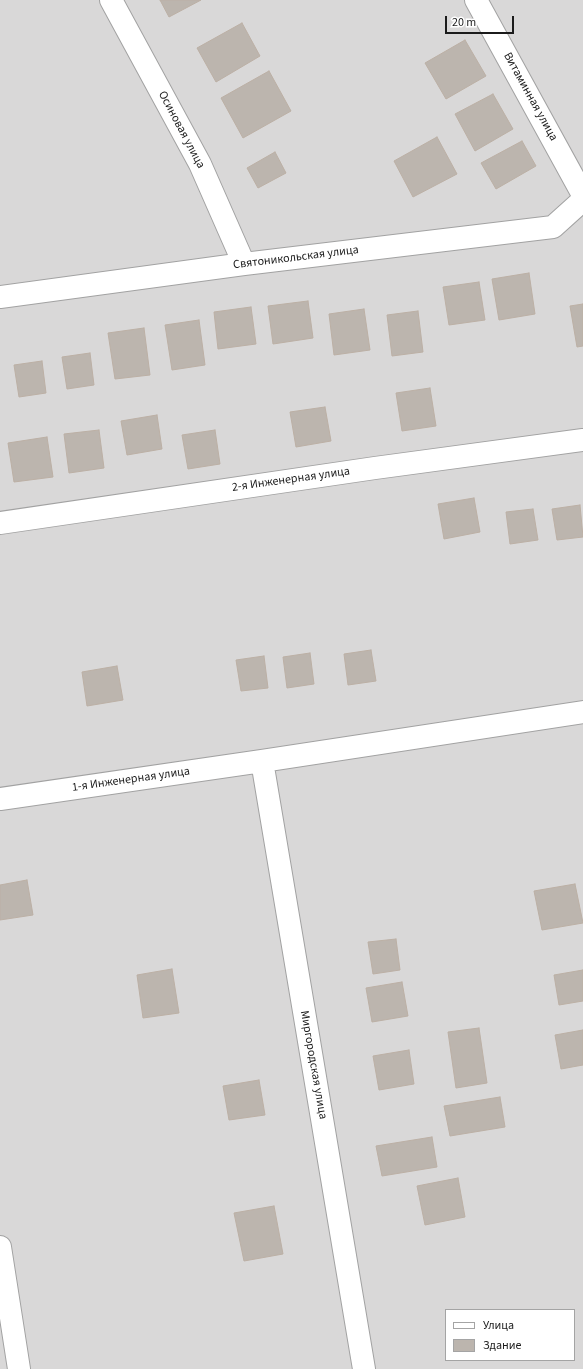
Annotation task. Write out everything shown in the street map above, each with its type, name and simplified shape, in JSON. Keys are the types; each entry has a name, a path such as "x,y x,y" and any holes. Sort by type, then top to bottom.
{"street":[{"name":"Осиновая улица","path":"111,0 200,164 244,264"},
{"name":"Витаминная улица","path":"476,0 583,194"},
{"name":"Святоникольская улица","path":"0,297 244,264 553,227 583,200"},
{"name":"2-я Инженерная улица","path":"0,523 375,468 583,440"},
{"name":"1-я Инженерная улица","path":"0,799 583,712"},
{"name":"Миргородская улица","path":"262,761 364,1369"},
{"path":"0,1247 19,1369"}],"shaded area":[{"path":"0,0 583,0 583,1369 0,1369"}],"building":[{"path":"160,0 201,0 169,17"},
{"path":"242,23 260,56 216,82 197,48"},
{"path":"465,40 486,76 446,99 425,63"},
{"path":"269,71 291,111 243,138 221,98"},
{"path":"493,94 513,129 475,151 455,114"},
{"path":"437,137 457,174 413,197 394,161"},
{"path":"522,141 536,166 496,189 481,163"},
{"path":"275,152 286,173 258,188 247,168"},
{"path":"529,273 535,314 499,320 492,279"},
{"path":"479,282 485,320 449,325 443,287"},
{"path":"308,301 313,338 273,344 268,306"},
{"path":"583,304 583,346 577,347 570,306"},
{"path":"251,307 256,344 218,349 214,312"},
{"path":"364,309 370,350 334,355 329,314"},
{"path":"418,311 423,352 392,356 387,315"},
{"path":"199,320 205,365 172,370 165,325"},
{"path":"144,328 150,375 115,379 108,333"},
{"path":"90,353 94,385 67,389 62,357"},
{"path":"42,361 46,393 19,397 14,365"},
{"path":"430,388 436,426 402,431 396,393"},
{"path":"325,407 331,441 296,447 290,412"},
{"path":"157,415 162,449 127,455 121,421"},
{"path":"99,430 104,468 69,473 64,434"},
{"path":"215,430 220,464 188,469 182,435"},
{"path":"47,437 53,477 14,482 8,443"},
{"path":"474,498 480,532 444,539 438,504"},
{"path":"580,505 583,537 557,540 552,509"},
{"path":"533,509 538,540 510,544 506,512"},
{"path":"371,650 376,681 348,685 344,654"},
{"path":"310,653 314,684 287,688 283,657"},
{"path":"264,656 268,688 241,691 236,660"},
{"path":"117,666 123,700 87,706 82,672"},
{"path":"27,880 33,915 0,920 0,885"},
{"path":"575,884 583,923 542,930 534,891"},
{"path":"396,939 400,970 373,974 368,942"},
{"path":"172,969 179,1013 143,1018 137,975"},
{"path":"583,970 583,1001 559,1005 554,975"},
{"path":"402,982 408,1016 372,1022 366,988"},
{"path":"479,1028 487,1083 456,1088 448,1032"},
{"path":"583,1030 583,1065 561,1069 555,1035"},
{"path":"409,1050 414,1084 379,1090 373,1056"},
{"path":"259,1080 265,1115 229,1120 223,1086"},
{"path":"500,1097 505,1127 450,1136 444,1106"},
{"path":"432,1137 437,1167 382,1176 376,1146"},
{"path":"458,1178 465,1217 425,1225 417,1186"},
{"path":"274,1206 283,1254 244,1261 234,1213"}]}
